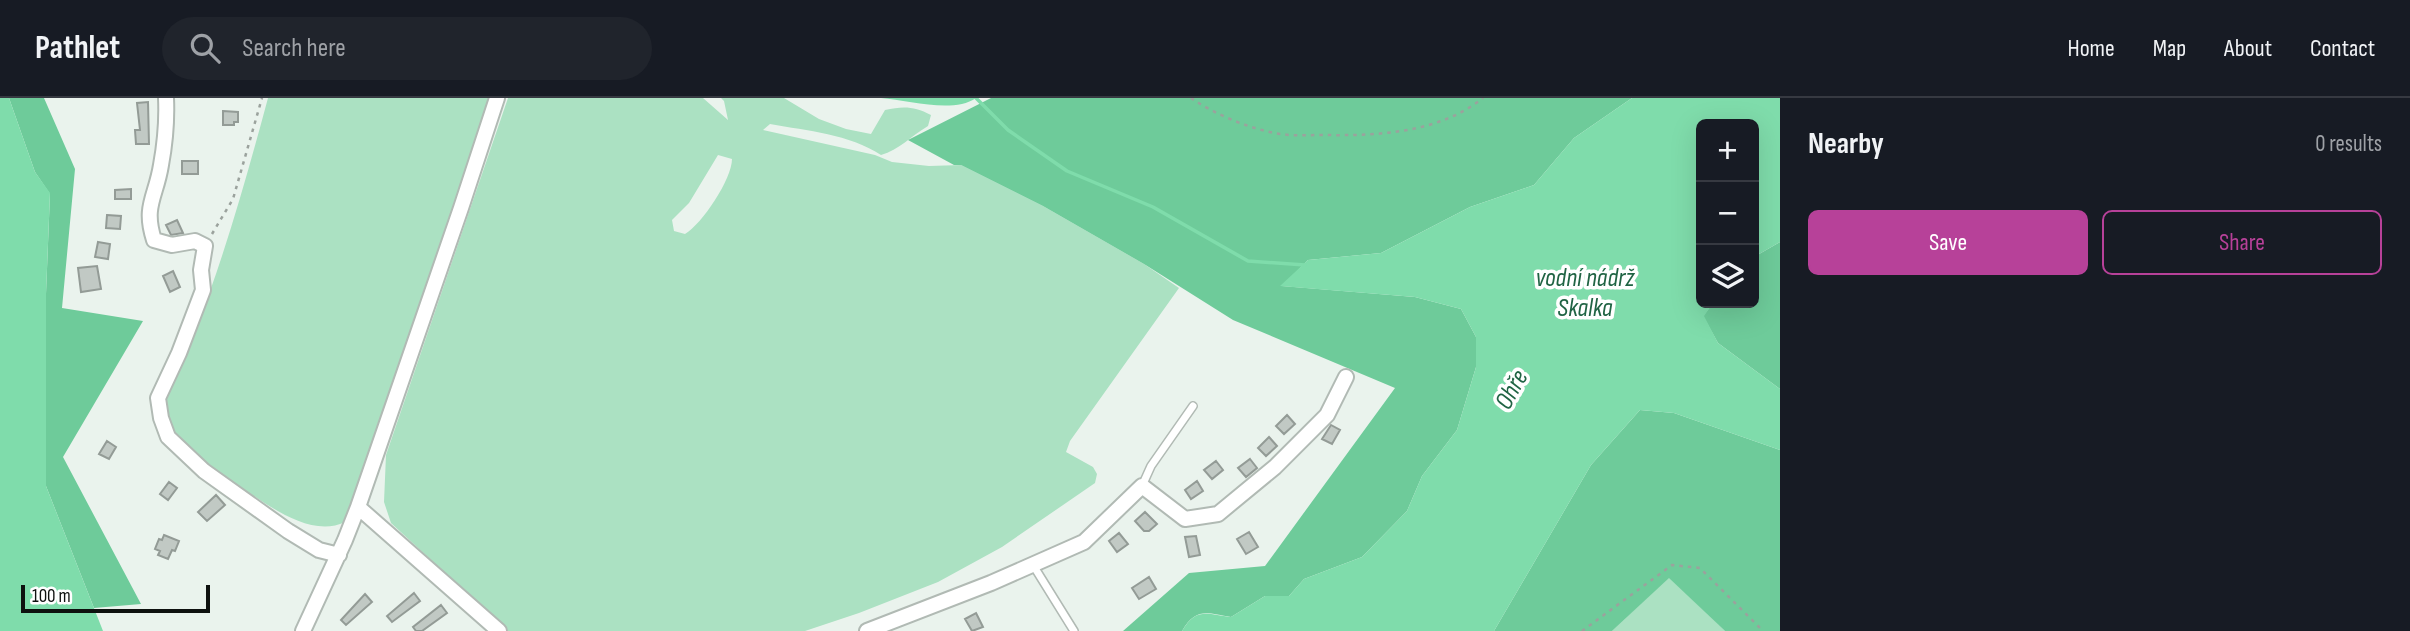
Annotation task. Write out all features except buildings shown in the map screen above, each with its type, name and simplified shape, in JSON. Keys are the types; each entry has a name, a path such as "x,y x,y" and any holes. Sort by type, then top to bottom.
{"street":[{"path":"166,98 161,166 149,208 149,223 154,240 172,245 195,241 205,246 201,270 203,290 158,398 168,437 204,471 288,531 319,550 339,555"},
{"path":"303,631 358,507 497,98"},
{"path":"867,631 1084,542 1142,486 1185,519 1218,514 1275,467 1327,415 1346,377"},
{"path":"358,507 499,631"}],"lane":[{"path":"1142,486 1151,466 1193,406"},
{"path":"1032,564 1074,631"}],"path":[{"path":"205,246 233,199 262,98"},
{"path":"1191,98 1234,121 1281,134 1334,135 1378,134 1419,128 1465,112 1483,98"},
{"path":"1582,631 1672,565 1700,568 1763,631"}],"shaded area":[{"path":"9,98 44,98 75,169 62,308 143,321 63,457 141,604 94,608 46,486 46,294 50,194 35,172"},
{"path":"268,98 490,98 369,457 345,522 334,526 311,525 288,516 218,473 177,439 165,415 168,395 195,331 226,244"},
{"path":"508,98 703,98 728,120 721,98 784,98 819,119 846,129 871,134 885,110 914,108 931,115 928,126 881,155 856,142 828,134 770,124 763,130 875,155 892,162 929,166 961,165 1043,206 1144,264 1179,288 1070,441 1066,452 1093,467 1097,474 1095,483 1002,547 938,582 805,631 508,631 391,523 384,502 386,455","holes":["718,155 732,159 722,189 700,221 685,234 674,231 672,220 689,203"]},
{"path":"991,98 1632,98 1574,138 1534,185 1470,207 1381,253 1308,260 1282,286 1415,297 1461,309 1476,337 1476,367 1457,430 1422,476 1407,511 1362,557 1304,579 1289,596 1265,596 1231,617 1209,613 1197,615 1182,631 1123,631 1189,573 1265,566 1395,388 1233,320 1144,264 1043,206 961,165 954,165 908,140"},
{"path":"1780,242 1780,389 1718,343 1703,316 1709,308 1759,308 1759,254"},
{"path":"1640,410 1674,413 1780,450 1780,631 1725,631 1669,578 1612,631 1494,631 1591,465"},
{"path":"1669,577 1725,631 1612,631"}],"water":[{"path":"0,98 9,98 35,172 50,193 46,294 46,486 103,631 0,631"},
{"path":"881,98 976,98 966,103 943,106"},
{"name":"vodní nádrž Skalka","path":"1632,98 1780,98 1780,242 1759,254 1759,119 1696,119 1696,308 1710,308 1704,316 1718,343 1780,389 1780,450 1674,413 1640,410 1591,465 1494,631 1182,631 1197,615 1231,617 1265,596 1289,596 1304,579 1362,557 1407,511 1422,476 1457,430 1476,367 1476,337 1461,309 1415,297 1280,286 1308,260 1381,253 1470,207 1534,185 1574,138"}],"waterway":[{"path":"976,98 1008,130 1067,171 1153,207 1248,261 1305,265"}],"water label":[{"name":"Ohře","path":"1512,390"}]}
